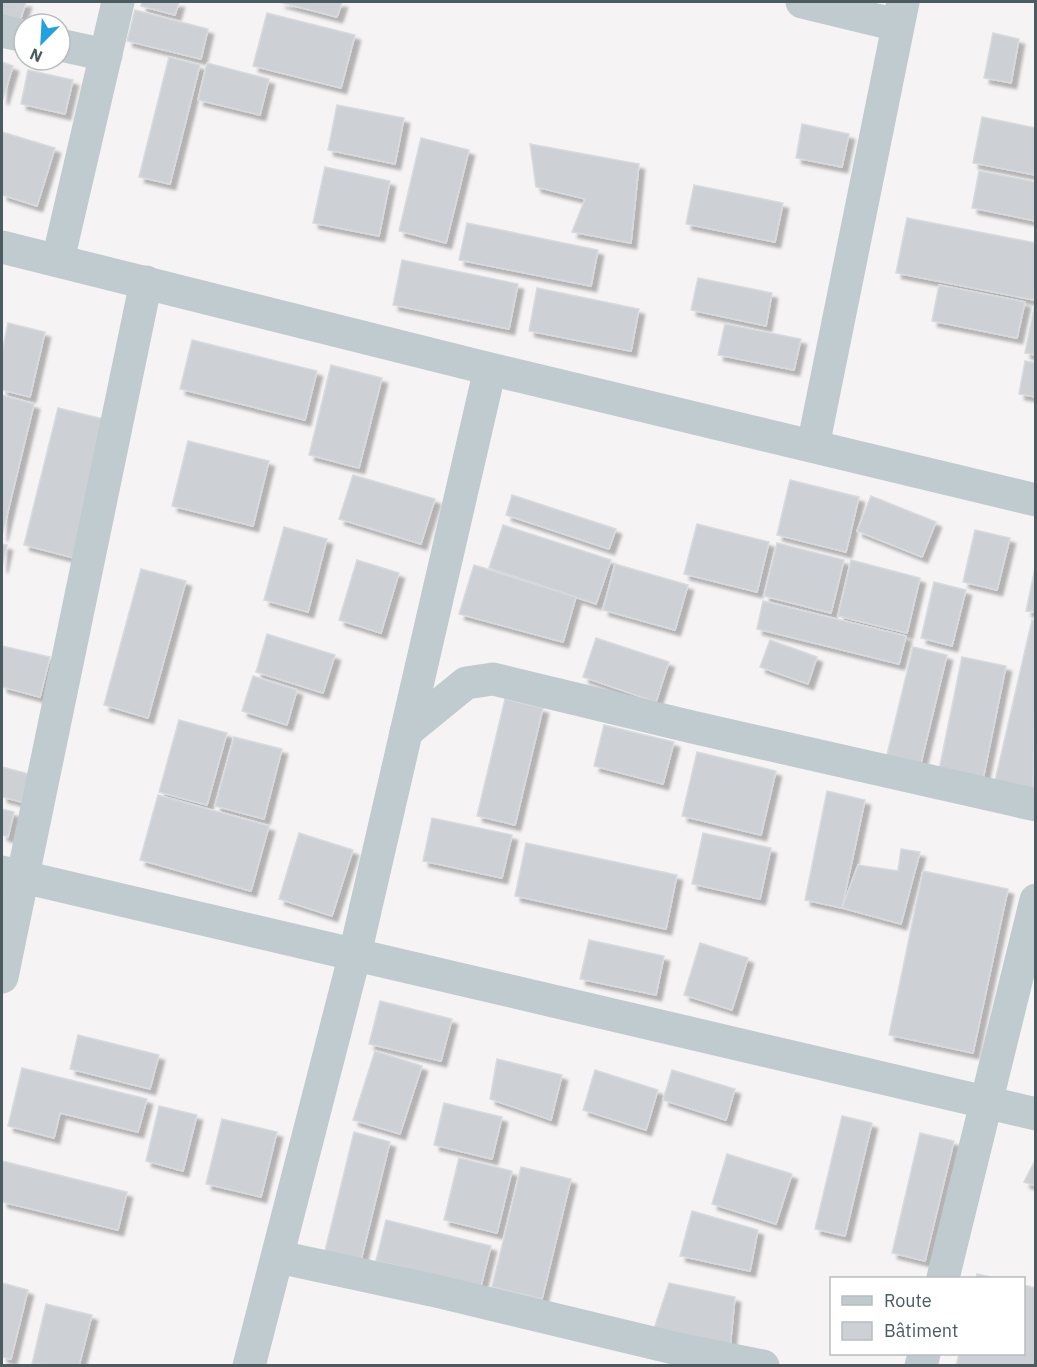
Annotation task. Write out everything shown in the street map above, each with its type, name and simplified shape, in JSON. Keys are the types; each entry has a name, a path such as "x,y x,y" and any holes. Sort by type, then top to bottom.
{"street":[{"path":"58,260 118,2"},
{"path":"802,2 900,13 813,446"},
{"path":"72,48 106,56"},
{"path":"2,247 490,369 1035,500"},
{"path":"2,977 13,875 146,282"},
{"path":"249,1365 279,1257 356,954 490,369"},
{"path":"406,732 466,682 493,679 1035,805"},
{"path":"13,875 356,954 986,1105 1035,1114"},
{"path":"943,1277 1035,900"},
{"path":"279,1257 432,1290 682,1350 763,1365"}],"building":[{"path":"2,2 26,2 23,12 12,12 12,19 2,16"},
{"path":"142,2 179,2 175,15 141,6"},
{"path":"279,2 342,2 337,17"},
{"path":"135,10 208,29 201,59 127,41"},
{"path":"267,13 355,35 341,88 253,66"},
{"path":"993,33 1019,39 1011,83 984,78"},
{"path":"169,57 200,65 170,184 139,177"},
{"path":"2,62 12,66 12,69 2,99"},
{"path":"207,63 269,79 260,115 198,100"},
{"path":"28,72 73,80 65,114 21,104"},
{"path":"337,105 404,118 395,164 328,150"},
{"path":"982,117 1036,128 1036,175 973,163"},
{"path":"802,124 849,134 842,167 796,158"},
{"path":"2,132 55,148 37,206 2,195"},
{"path":"421,138 469,150 446,243 399,231"},
{"path":"530,144 639,164 631,243 572,232 585,199 536,187"},
{"path":"325,167 390,181 379,236 313,223"},
{"path":"979,171 1036,182 1036,221 972,208"},
{"path":"694,185 783,203 775,242 686,224"},
{"path":"907,218 1036,243 1034,300 896,273"},
{"path":"467,223 598,250 591,286 459,260"},
{"path":"402,260 518,284 509,329 393,305"},
{"path":"698,278 772,293 766,326 691,310"},
{"path":"939,285 1025,302 1017,338 932,321"},
{"path":"537,288 639,309 631,351 529,331"},
{"path":"1034,308 1036,309 1036,355 1025,353"},
{"path":"8,323 45,332 30,397 2,390 2,352"},
{"path":"725,324 801,339 794,370 718,355"},
{"path":"192,340 317,371 305,420 180,389"},
{"path":"1025,361 1036,363 1036,397 1019,394"},
{"path":"331,365 382,378 359,468 309,455"},
{"path":"2,395 34,404 2,536"},
{"path":"58,408 112,421 78,559 24,545"},
{"path":"188,441 269,461 253,526 172,506"},
{"path":"353,475 435,499 421,544 339,519"},
{"path":"790,480 859,497 846,552 777,535"},
{"path":"512,495 616,529 609,549 506,515"},
{"path":"871,496 936,522 922,557 857,531"},
{"path":"697,524 769,542 757,592 684,574"},
{"path":"503,525 611,560 596,604 489,568"},
{"path":"284,527 327,539 308,612 264,600"},
{"path":"975,530 1010,538 997,590 963,582"},
{"path":"777,543 844,560 831,613 764,596"},
{"path":"2,544 7,545 2,568"},
{"path":"357,560 399,573 381,633 339,620"},
{"path":"851,560 920,578 907,633 838,616"},
{"path":"1036,563 1036,612 1026,611"},
{"path":"615,564 688,585 675,630 603,610"},
{"path":"474,565 576,597 563,642 459,614"},
{"path":"141,569 186,581 148,718 104,705"},
{"path":"934,582 966,590 952,646 921,638"},
{"path":"763,601 906,636 899,664 757,629"},
{"path":"1032,620 1036,621 1033,790 995,781"},
{"path":"267,634 335,655 323,693 256,672"},
{"path":"596,638 669,662 656,702 583,677"},
{"path":"770,640 817,657 808,684 760,667"},
{"path":"2,646 50,657 40,697 2,687"},
{"path":"913,647 947,655 920,767 886,759"},
{"path":"962,657 1006,666 982,784 938,775"},
{"path":"253,676 297,690 287,725 242,711"},
{"path":"505,699 543,708 515,825 477,816"},
{"path":"179,720 227,733 207,805 159,792"},
{"path":"604,725 674,742 663,784 594,766"},
{"path":"234,737 282,749 264,819 215,806"},
{"path":"697,752 776,771 761,835 682,816"},
{"path":"2,767 29,774 22,802 2,797"},
{"path":"827,791 865,800 842,908 805,900"},
{"path":"158,795 269,826 251,891 140,860"},
{"path":"2,809 14,812 8,837 2,835"},
{"path":"432,818 512,835 502,878 423,861"},
{"path":"299,833 353,850 332,916 279,899"},
{"path":"703,833 771,848 760,899 692,884"},
{"path":"526,843 677,875 666,929 515,896"},
{"path":"901,849 920,852 901,924 842,908 858,865 898,871"},
{"path":"923,871 1008,889 973,1053 889,1035"},
{"path":"589,940 664,956 656,995 580,979"},
{"path":"700,943 748,958 732,1010 684,995"},
{"path":"380,1001 452,1019 441,1061 369,1044"},
{"path":"78,1035 159,1055 150,1089 70,1069"},
{"path":"375,1051 422,1066 400,1134 353,1120"},
{"path":"497,1059 562,1075 551,1120 490,1099"},
{"path":"22,1068 147,1099 138,1132 60,1113 54,1138 8,1126"},
{"path":"595,1070 658,1090 646,1130 583,1110"},
{"path":"672,1070 735,1089 726,1120 663,1100"},
{"path":"444,1103 502,1117 492,1159 434,1145"},
{"path":"159,1106 197,1115 183,1171 146,1161"},
{"path":"842,1116 872,1123 845,1236 815,1229"},
{"path":"222,1119 277,1132 261,1197 206,1184"},
{"path":"354,1132 390,1142 361,1260 325,1251"},
{"path":"920,1133 954,1141 925,1261 892,1253"},
{"path":"727,1154 792,1174 776,1224 712,1204"},
{"path":"459,1158 512,1171 497,1233 444,1220"},
{"path":"1036,1158 1036,1186 1024,1182"},
{"path":"2,1161 127,1192 118,1230 2,1202"},
{"path":"521,1167 571,1179 542,1299 492,1287"},
{"path":"692,1211 758,1230 750,1271 680,1256"},
{"path":"386,1220 491,1246 481,1286 376,1261"},
{"path":"2,1283 28,1290 11,1359 2,1357"},
{"path":"669,1283 735,1297 730,1348 653,1332"},
{"path":"1025,1285 1036,1288 1036,1366 956,1366 959,1355 1025,1355"},
{"path":"46,1304 92,1315 79,1366 32,1364"}]}
